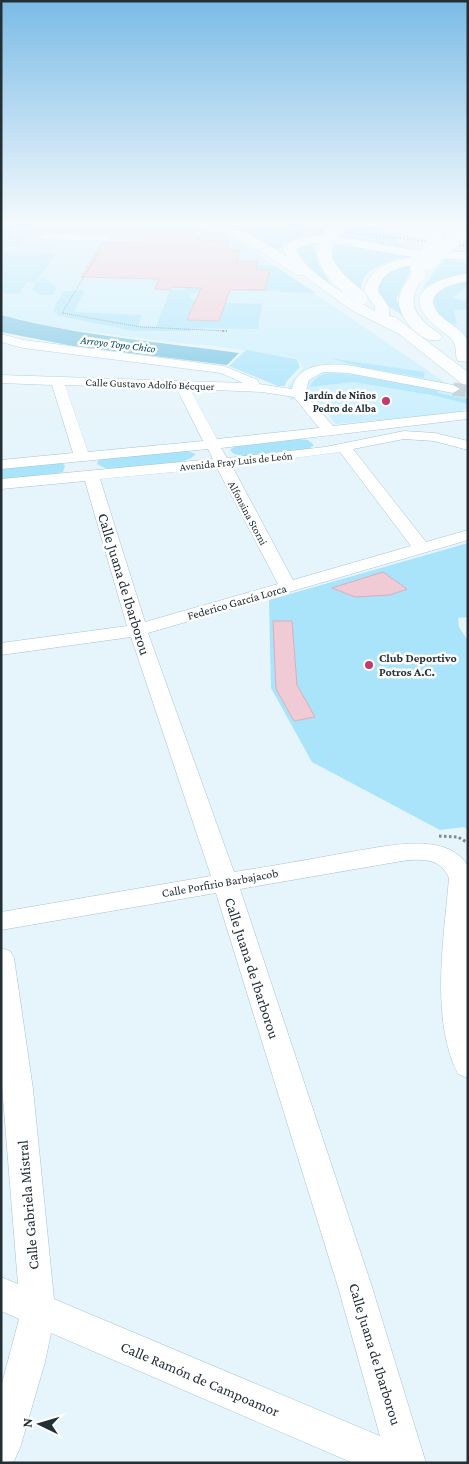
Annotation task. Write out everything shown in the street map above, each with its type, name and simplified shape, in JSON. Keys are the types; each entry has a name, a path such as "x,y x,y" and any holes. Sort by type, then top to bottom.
{"highway":[{"path":"336,293 378,320 404,332"},
{"path":"355,293 468,380"},
{"path":"373,293 382,307 382,315"},
{"path":"407,293 405,302 410,313 419,324 466,360"},
{"path":"429,293 427,301 429,310 434,318 462,342 466,360"}],"street":[{"path":"1,338 23,344 224,370 243,377 262,388"},
{"path":"1,352 23,344"},
{"path":"329,431 298,394 300,382 304,376 316,369 348,370 453,389"},
{"name":"Calle Gustavo Adolfo Bécquer","path":"1,379 262,388 298,394"},
{"name":"Calle Juana de Ibarborou","path":"57,380 138,630 224,882 355,1287 407,1463"},
{"name":"Alfonsina Storni","path":"181,385 288,587"},
{"name":"Avenida Fray Luis de León","path":"1,484 182,447 468,416"},
{"name":"Avenida Fray Luis de León","path":"1,465 203,465 344,447 404,435 435,436 468,446"},
{"path":"234,442 227,450 228,453 242,461"},
{"path":"182,447 197,450 204,454 207,460 203,465"},
{"path":"344,447 421,547"},
{"name":"Federico García Lorca","path":"1,649 138,630 468,535"},
{"name":"Calle Porfirio Barbajacob","path":"1,921 378,856 425,852 439,854 452,861 461,878 454,998 456,1018 468,1066"},
{"name":"Calle Gabriela Mistral","path":"1,958 18,1089 38,1312 27,1362 1,1448"},
{"name":"Calle Ramón de Campoamor","path":"1,1294 38,1312 399,1463"}],"path":[{"path":"74,293 62,313 141,327 227,331"}],"shaded area":[{"path":"1,293 314,293 468,398 468,408 458,413 336,424 314,398 290,400 288,386 303,368 297,358 216,346 60,328 1,315"},
{"path":"39,293 54,293 53,295"},
{"path":"63,293 84,293 74,312 142,315 138,326 156,327 169,293 193,293 190,294 190,298 199,302 262,304 258,329 191,328 190,331 134,331 59,316 54,312 55,305"},
{"path":"378,293 399,293 396,299 404,317 386,304"},
{"path":"421,293 468,293 468,348 428,319 423,313 420,300"},
{"path":"435,293 458,293 452,298 468,301 468,310 454,310 457,324 450,324 438,312 433,296"},
{"path":"246,350 297,359 300,367 286,382 285,386 278,386 229,366"},
{"path":"329,358 425,372 424,378 362,367"},
{"path":"331,373 355,375 437,390 438,393 468,399 468,404 432,395 353,382 310,387 318,377"},
{"path":"299,439 308,440 314,445 307,450 244,456 234,454 230,450 237,444"},
{"path":"184,450 196,454 182,462 114,469 105,468 97,464 99,459"},
{"path":"54,462 62,463 65,466 63,472 1,480 1,467"},
{"name":"Club Deportivo Potros A.C.","path":"468,543 468,617 458,618 459,627 468,641 468,831 464,827 440,830 312,762 271,688 269,600"}],"water":[{"name":"Arroyo Topo Chico","path":"1,315 60,328 120,338 239,353 227,365 73,346 1,332"}],"building":[{"path":"199,293 229,293 219,321 187,320"},
{"path":"383,572 407,589 390,595 355,597 332,588"},
{"path":"273,621 292,621 297,685 315,717 294,721 276,689"}],"tunnel":[{"path":"453,389 468,391"}],"place":[{"name":"Jardín de Niños Pedro de Alba","path":"386,401"},
{"name":"Club Deportivo Potros A.C.","path":"369,665"}]}
